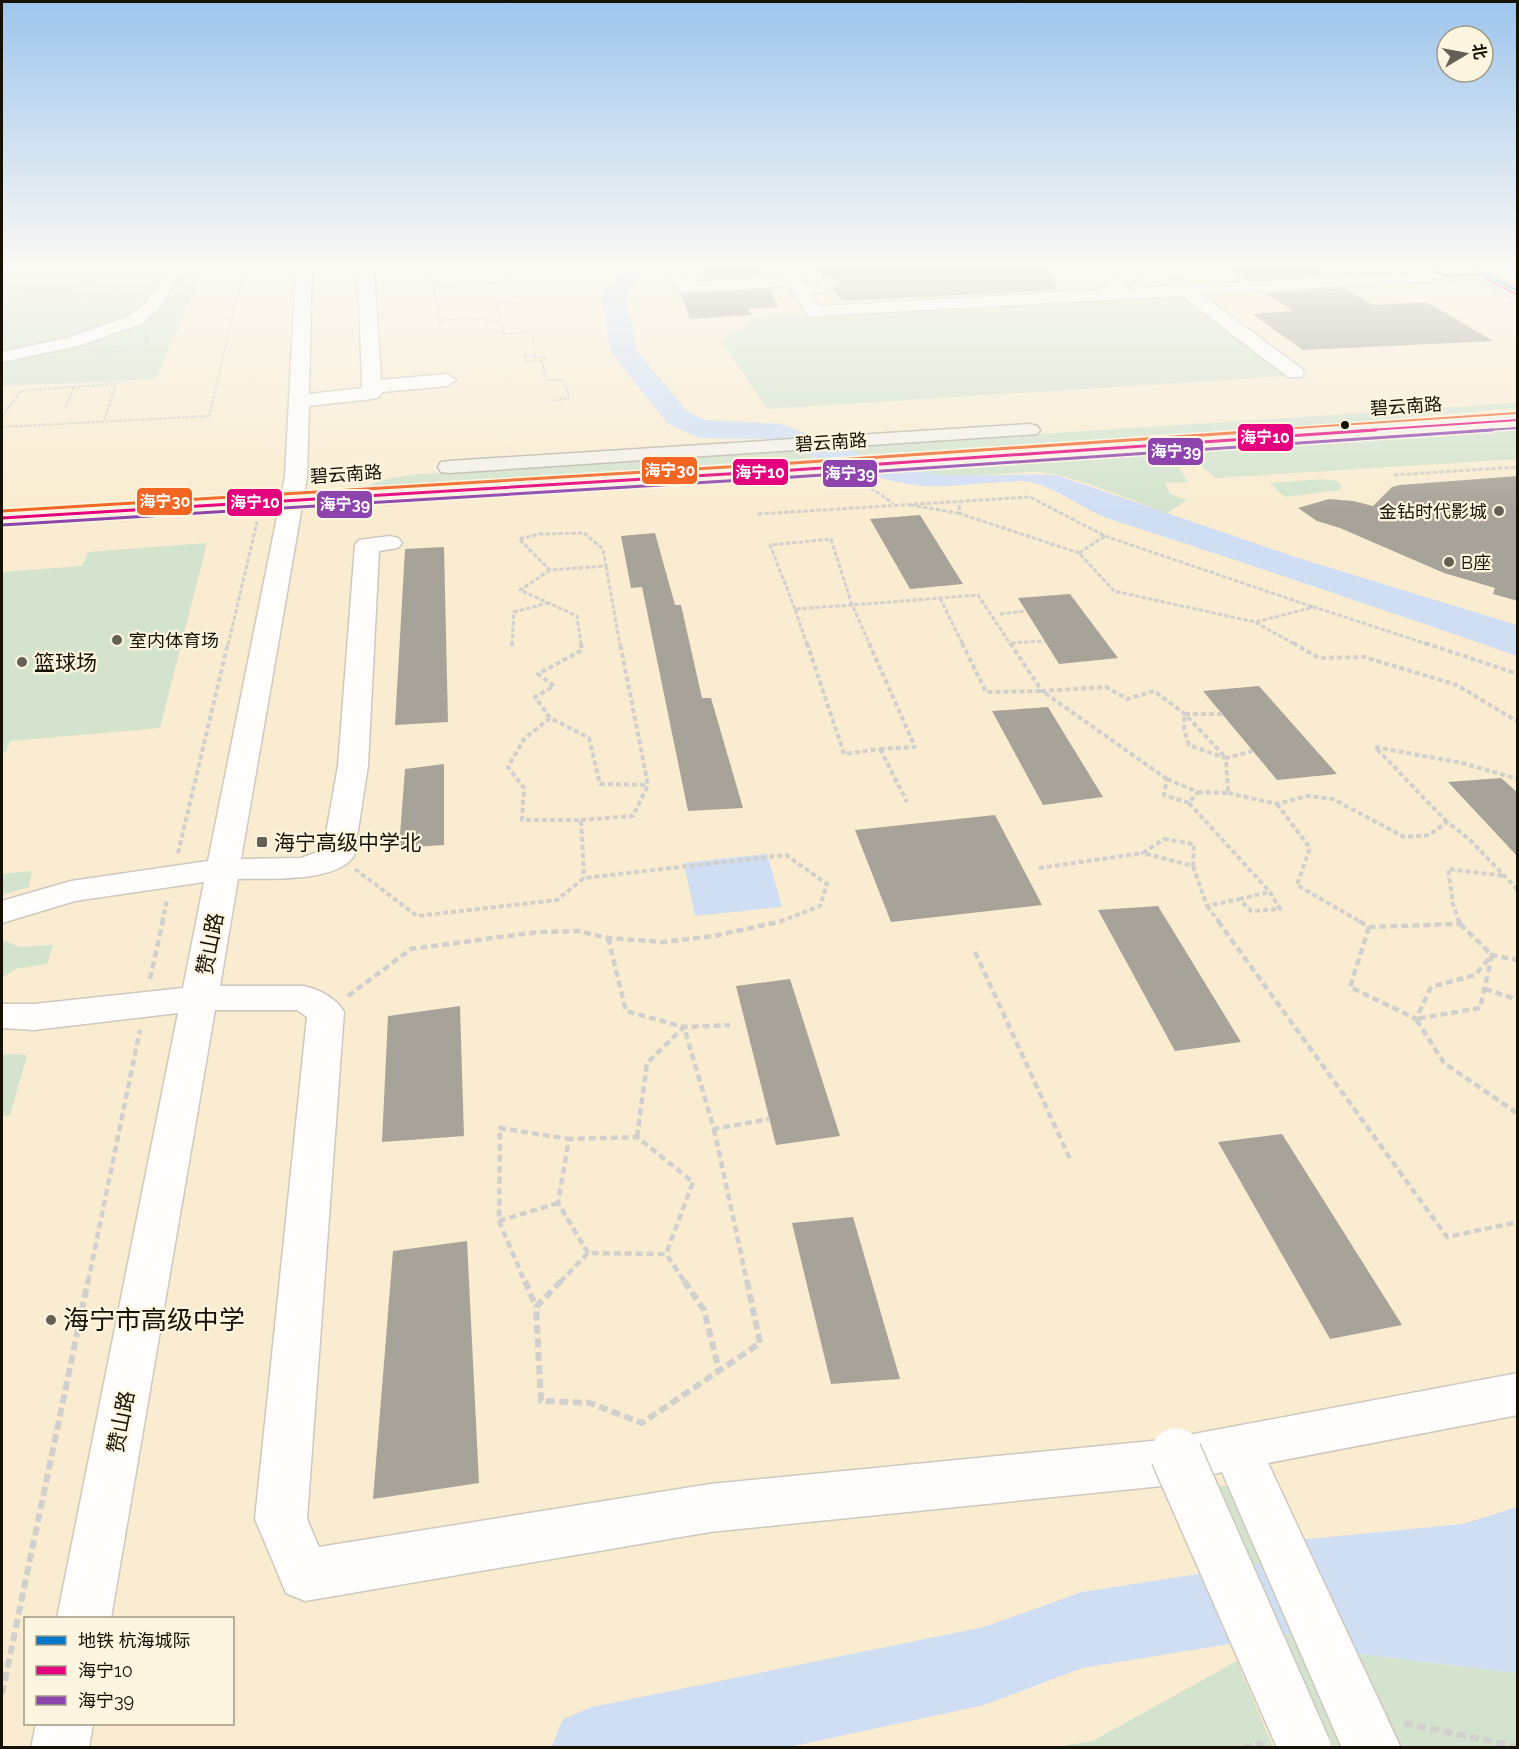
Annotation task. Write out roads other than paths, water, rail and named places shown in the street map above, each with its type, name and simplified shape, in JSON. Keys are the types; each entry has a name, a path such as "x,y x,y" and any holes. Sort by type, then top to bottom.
{"main road":[{"name":"碧云南路","path":"2,518 294,488 733,449 1518,399"},
{"name":"碧云南路","path":"2,496 794,470 1518,420"}],"street":[{"path":"2,357 50,348"},
{"name":"赞山路","path":"84,1617 294,488 301,348"},
{"path":"299,401 372,393 370,348"},
{"path":"1261,348 1295,373"},
{"path":"372,387 447,380"},
{"path":"2,912 71,891 225,868 305,868 338,856 353,766 368,544 390,543"},
{"path":"2,1016 34,1017 200,998 304,998 326,1012 281,1519 305,1575 710,1508 1162,1463 1518,1394"},
{"path":"1236,1447 1385,1735"},
{"path":"1176,1454 1305,1748"},
{"path":"60,1748 65,1725"}],"water":[{"path":"913,467 939,474 1059,476 1295,557 1517,625 1517,656 1113,520 1042,485 1015,481 952,486 918,485 888,478 875,470"},
{"path":"767,854 782,907 695,916 684,863"},
{"path":"1517,1507 1517,1673 1351,1653 1298,1540 1463,1524"}],"waterway":[{"path":"623,348 624,352 677,417 699,429 771,430 861,465 911,476"},
{"path":"592,1748 984,1666 1082,1630 1340,1589"}],"place":[{"name":"金钻时代影城","path":"1499,511"},
{"name":"B座","path":"1449,562"},
{"name":"室内体育场","path":"117,640"},
{"name":"篮球场","path":"22,662"},
{"name":"海宁高级中学北","path":"262,842"},
{"name":"海宁市高级中学","path":"51,1320"}]}
